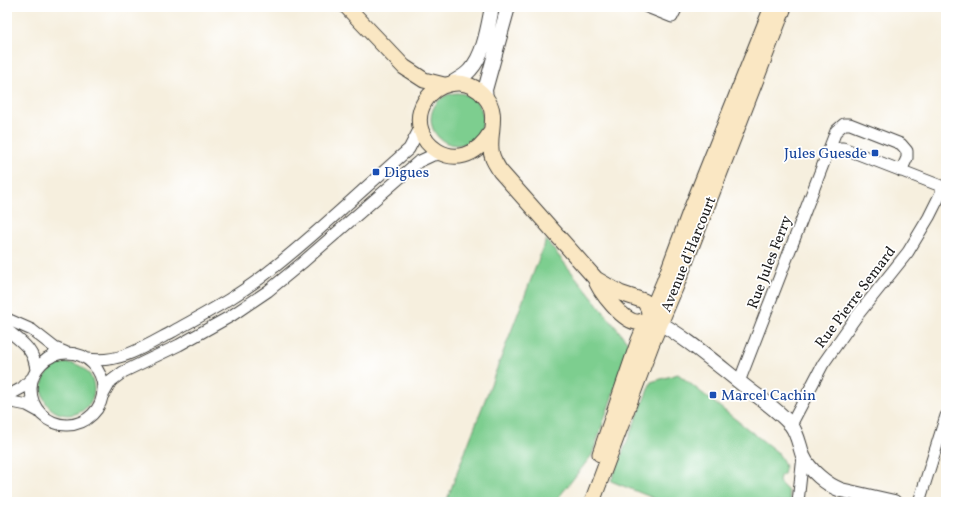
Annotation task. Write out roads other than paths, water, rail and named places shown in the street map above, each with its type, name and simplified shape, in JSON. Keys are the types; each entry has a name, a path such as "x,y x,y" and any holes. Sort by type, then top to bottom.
{"main road":[{"path":"347,7 404,67 414,81 421,96 421,119 429,144 445,154 461,156 478,149 491,132"},
{"name":"Avenue d'Harcourt","path":"592,502 655,320 690,212 772,7"},
{"name":"Avenue d'Harcourt","path":"584,502 638,340 655,320 676,286 784,7"},
{"path":"404,67 424,80 472,86 486,98 493,116 491,132 492,155 500,171 594,278 604,295 620,312 630,320 638,322 655,320 644,301 620,293 594,278"},
{"path":"421,119 428,97 448,84"},
{"path":"468,154 480,158 500,171"}],"street":[{"path":"448,84 464,75 473,66 484,37 492,7"},
{"path":"486,98 485,90 508,7"},
{"path":"647,7 672,17 676,7"},
{"path":"7,319 32,330 55,348 88,359 107,360 127,354 202,316 272,270 409,150 421,119"},
{"name":"Rue Jules Ferry","path":"739,382 836,131 844,124 850,124 905,147 907,158 902,171"},
{"path":"827,153 835,148 843,148 945,187"},
{"path":"7,401 27,405 56,424 77,424 88,419 96,412 111,381 123,372 179,345 231,316 268,291 302,264 418,162 433,155 445,154"},
{"name":"Rue Pierre Semard","path":"791,425 838,341 908,252 930,217 945,187"},
{"path":"655,320 691,344 791,425 801,445 803,456 798,502"},
{"path":"7,330 30,349 34,359 32,399 39,412"},
{"path":"7,396 22,388 40,365 52,356 66,352"},
{"path":"88,359 102,377 103,395"},
{"path":"919,502 946,416"},
{"path":"803,456 815,472 837,489 894,502"}],"place":[{"name":"Jules Guesde","path":"875,153"},
{"name":"Digues","path":"376,172"},
{"name":"Marcel Cachin","path":"713,395"}]}
